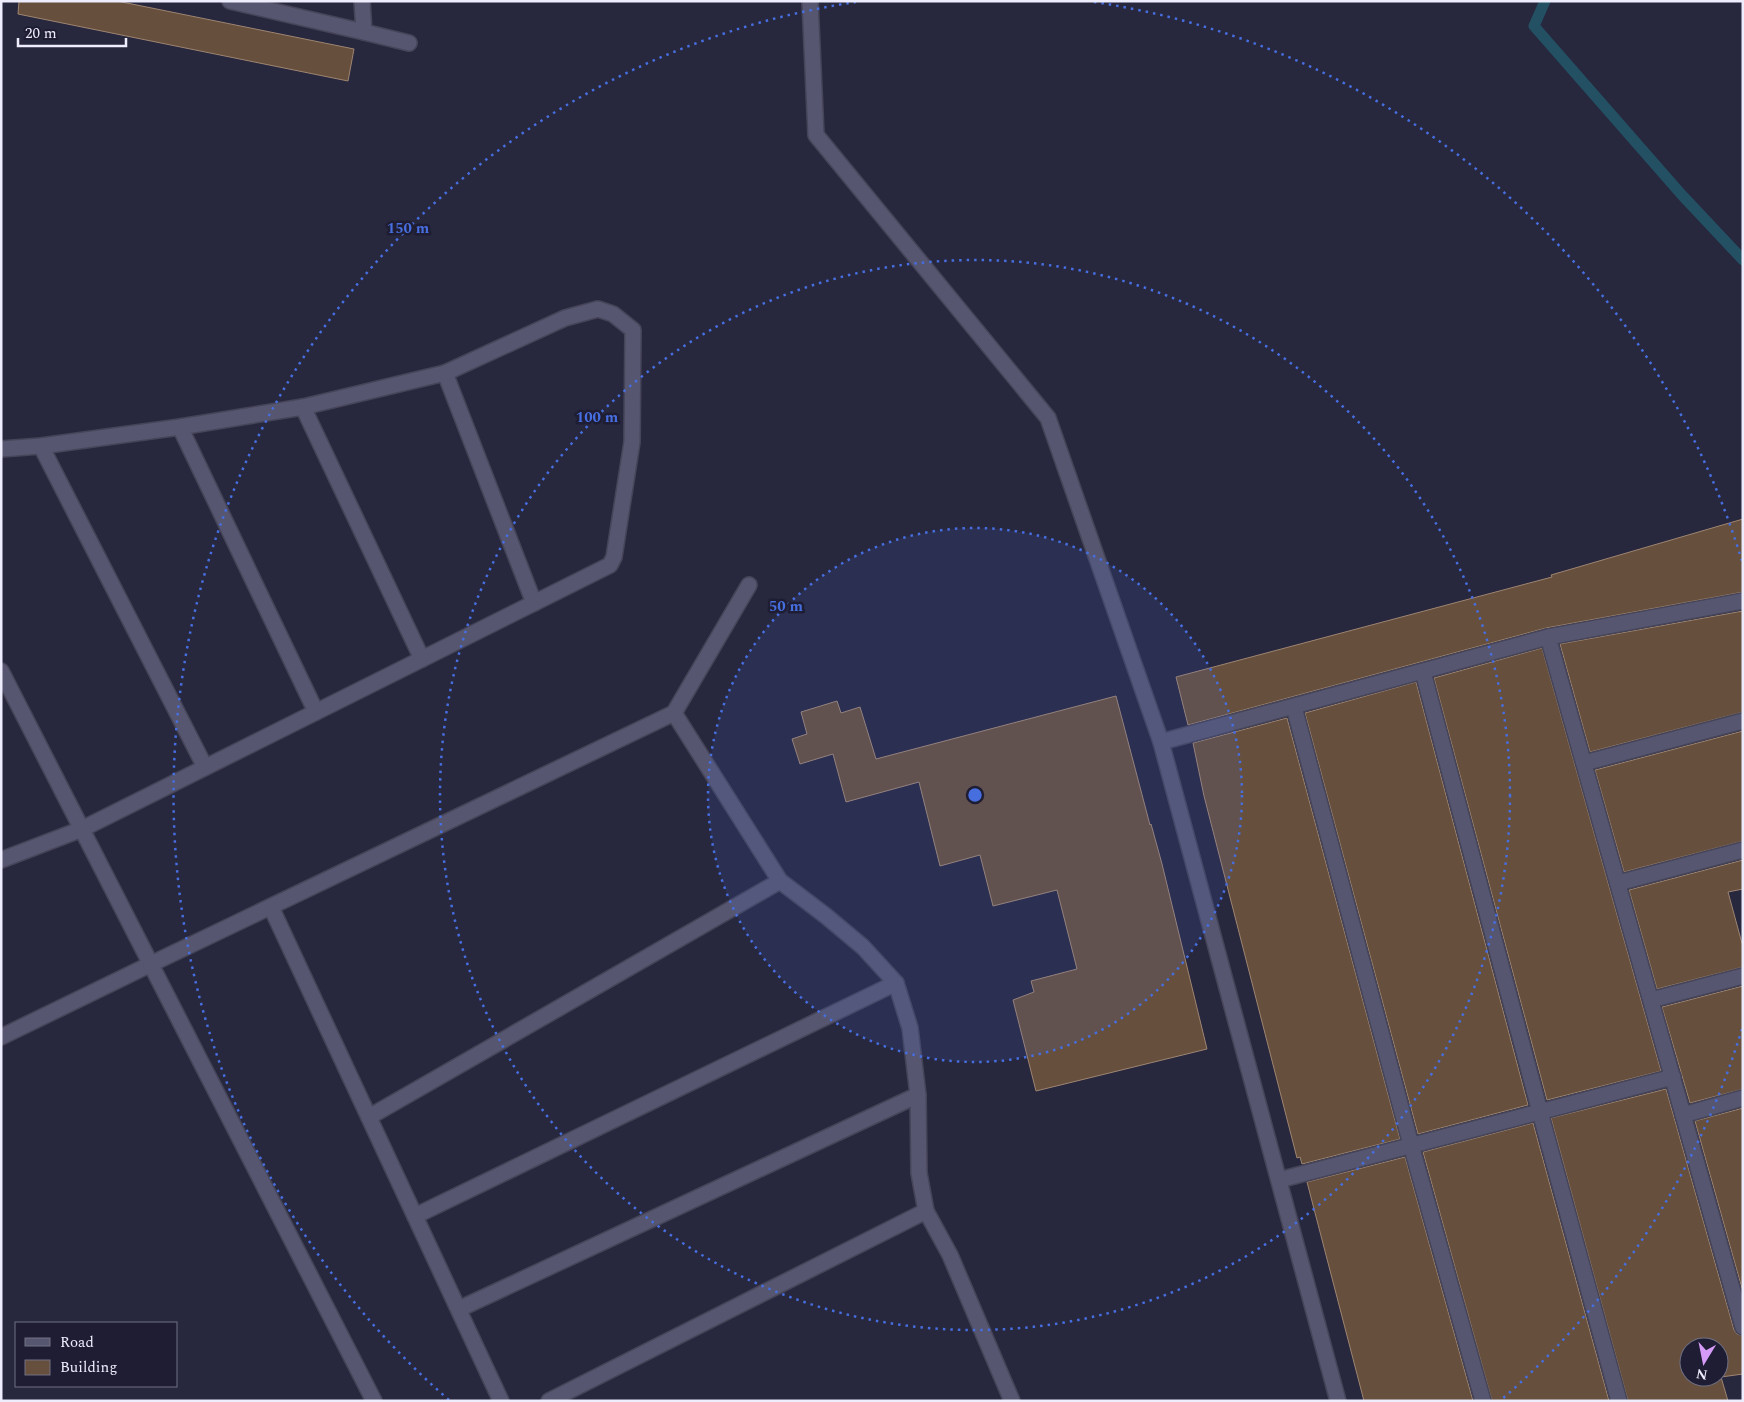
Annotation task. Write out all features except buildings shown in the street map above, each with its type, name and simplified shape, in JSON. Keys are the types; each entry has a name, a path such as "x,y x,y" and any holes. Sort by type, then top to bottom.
{"street":[{"path":"230,1 409,42"},
{"path":"362,1 364,32"},
{"path":"810,1 816,135 1048,418 1161,742 1338,1401"},
{"path":"1,449 41,446 180,427 303,407 445,373 565,318 598,310 613,314 633,330 632,442 613,561 610,564 82,829 1,860"},
{"path":"445,373 534,603"},
{"path":"303,407 422,659"},
{"path":"180,427 316,712"},
{"path":"41,446 205,767"},
{"path":"1,1037 674,713 750,586"},
{"path":"1161,742 1548,638 1743,601"},
{"path":"1548,638 1743,1327"},
{"path":"1,671 374,1401"},
{"path":"1423,672 1619,1401"},
{"path":"1294,707 1411,1146 1483,1401"},
{"path":"674,713 780,881 863,947 896,983 910,1028 918,1095 919,1174 926,1211 950,1255 1012,1401"},
{"path":"1584,763 1743,721"},
{"path":"1618,883 1743,850"},
{"path":"369,1117 780,881"},
{"path":"272,907 501,1401"},
{"path":"1651,1000 1743,976"},
{"path":"415,1216 896,983"},
{"path":"1279,1180 1672,1078"},
{"path":"459,1309 918,1095"},
{"path":"1683,1115 1743,1098"},
{"path":"549,1401 926,1211"}],"waterway":[{"path":"1545,1 1534,26 1681,194 1743,260"}]}
